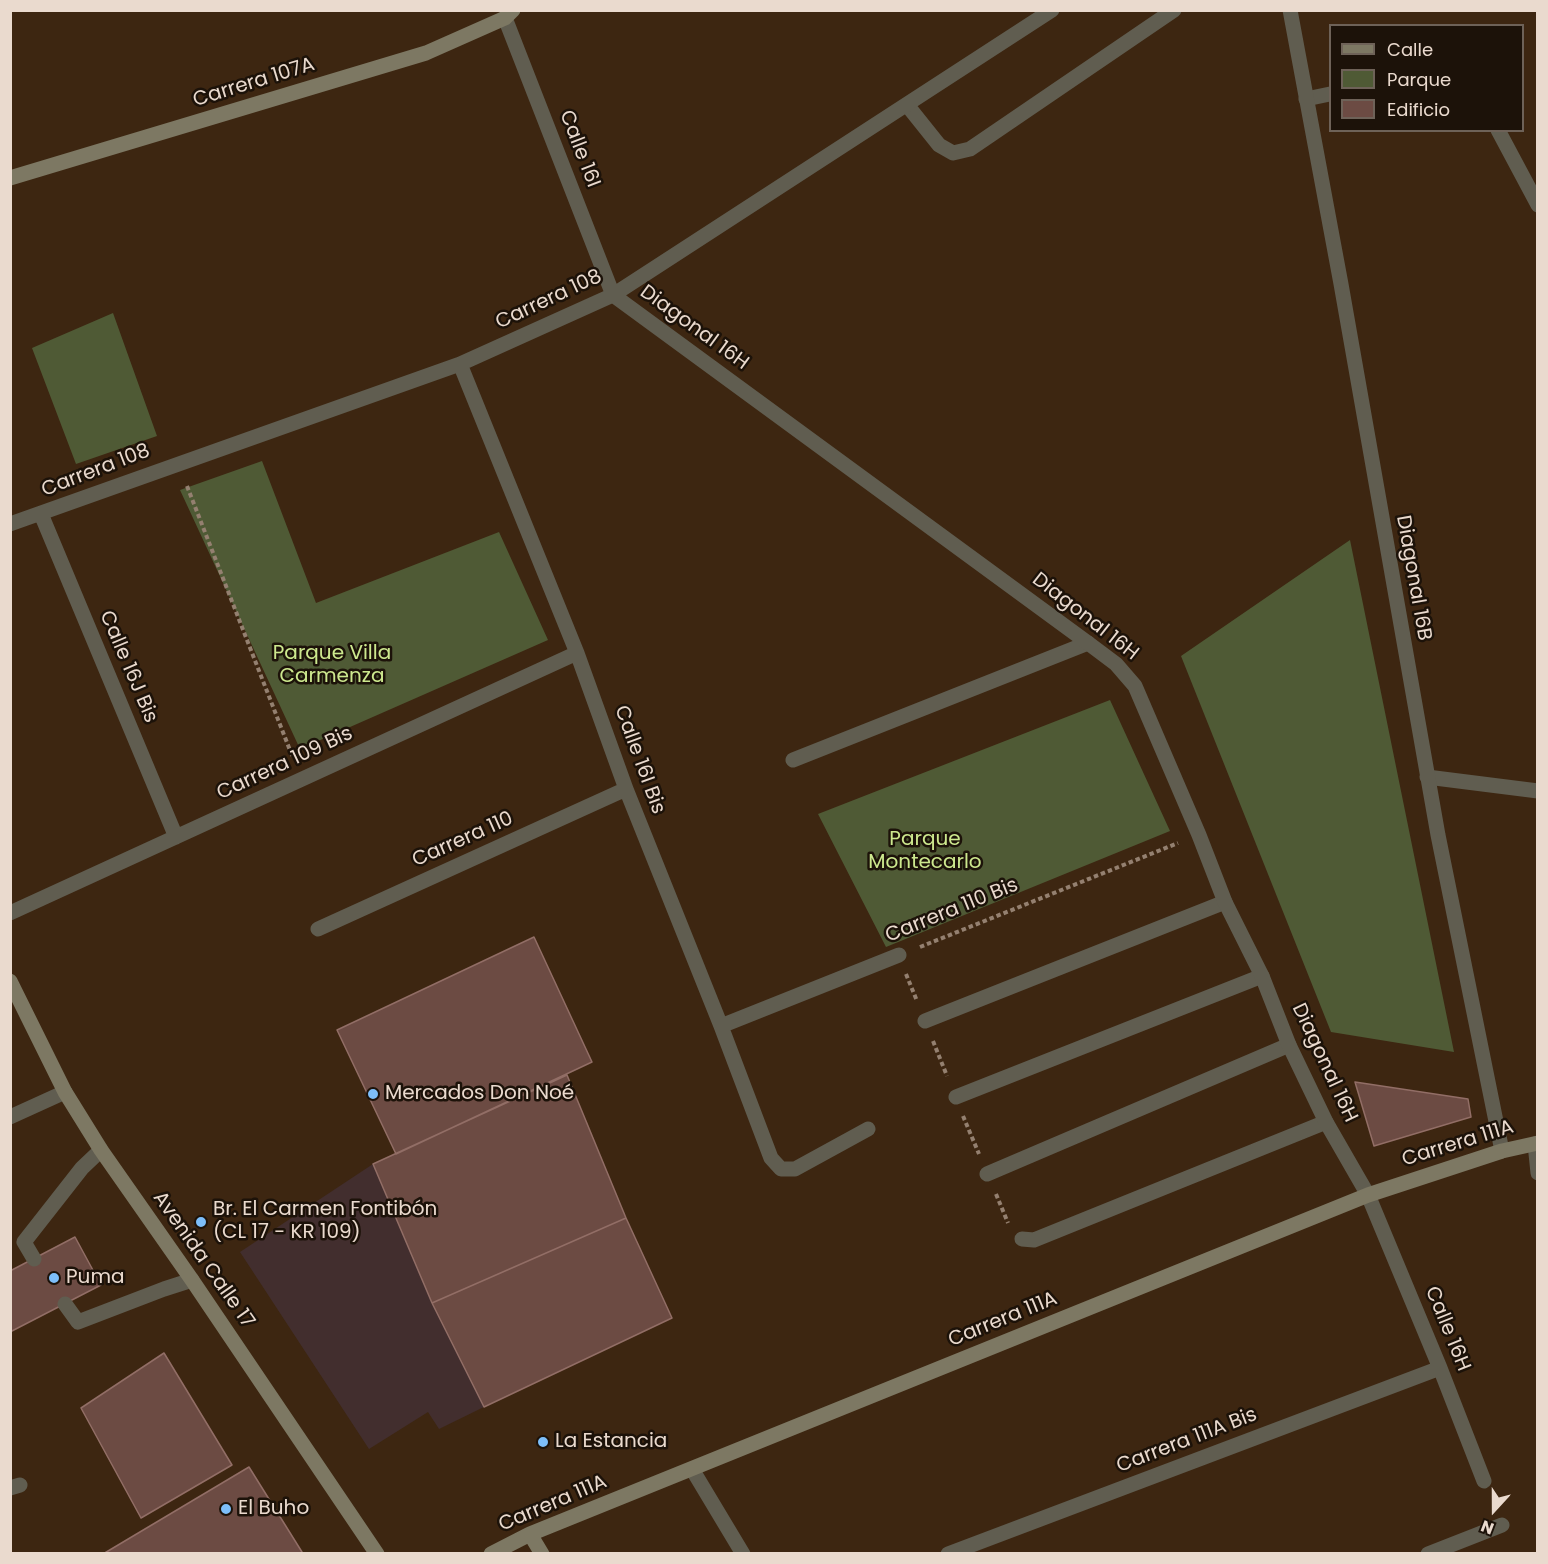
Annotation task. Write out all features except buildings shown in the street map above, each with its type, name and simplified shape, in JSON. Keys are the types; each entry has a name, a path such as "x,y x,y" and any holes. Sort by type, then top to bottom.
{"street":[{"path":"907,105 939,145 952,153 970,149 1174,10"},
{"name":"Diagonal 16B","path":"1290,10 1341,284 1427,777 1502,1150"},
{"name":"Carrera 108","path":"10,524 460,364 613,295 907,105 1046,12"},
{"name":"Carrera 107A","path":"10,178 426,53 509,14"},
{"name":"Calle 16I","path":"509,14 613,295"},
{"path":"1306,99 1329,94"},
{"path":"1499,132 1538,205"},
{"name":"Diagonal 16H","path":"613,295 1088,643 1116,664 1135,686 1225,902 1262,976 1289,1045 1326,1122 1368,1195"},
{"name":"Calle 16I Bis","path":"460,364 577,653 626,789 771,1158 781,1169 795,1169 868,1129"},
{"name":"Calle 16J Bis","path":"41,514 176,837"},
{"path":"793,760 1088,643"},
{"name":"Carrera 109 Bis","path":"10,913 577,653"},
{"path":"1427,777 1538,791"},
{"name":"Carrera 110","path":"318,929 626,789"},
{"path":"925,1021 1225,902"},
{"name":"Carrera 110 Bis","path":"721,1026 899,956"},
{"path":"956,1097 1262,976"},
{"name":"Avenida Calle 17","path":"10,981 64,1092 101,1150 192,1280 376,1554"},
{"path":"987,1174 1289,1045"},
{"path":"10,1117 64,1092"},
{"path":"1022,1239 1034,1240 1326,1122"},
{"path":"1536,1143 1538,1173"},
{"name":"Carrera 111A","path":"491,1554 530,1534 1368,1195 1502,1150 1536,1143"},
{"path":"34,1259 24,1242 82,1168 101,1150"},
{"name":"Calle 16H","path":"1368,1195 1484,1481"},
{"path":"65,1304 78,1322 192,1280"},
{"name":"Carrera 111A Bis","path":"948,1554 1440,1368"},
{"path":"692,1469 743,1554"},
{"path":"1428,1554 1502,1525"},
{"path":"530,1534 542,1554"}],"path":[{"path":"178,463 301,780"},
{"name":"Carrera 110 Bis","path":"899,956 1199,835"}],"shaded area":[{"path":"567,1075 626,1218 672,1318 590,1355 439,1429 428,1412 369,1449 240,1252 373,1164"}],"green space":[{"path":"113,313 157,436 76,464 32,348"},
{"name":"Parque Villa Carmenza","path":"262,461 316,603 499,532 548,640 300,749 180,490"},
{"path":"1350,540 1454,1052 1331,1032 1181,656"},
{"name":"Parque Montecarlo","path":"1110,700 1170,831 886,947 818,814"}],"place":[{"name":"Mercados Don Noé","path":"373,1094"},
{"name":"Br. El Carmen Fontibón (CL 17 - KR 109)","path":"201,1222"},
{"name":"Puma","path":"54,1278"},
{"name":"La Estancia","path":"543,1442"},
{"name":"El Buho","path":"226,1509"}]}
